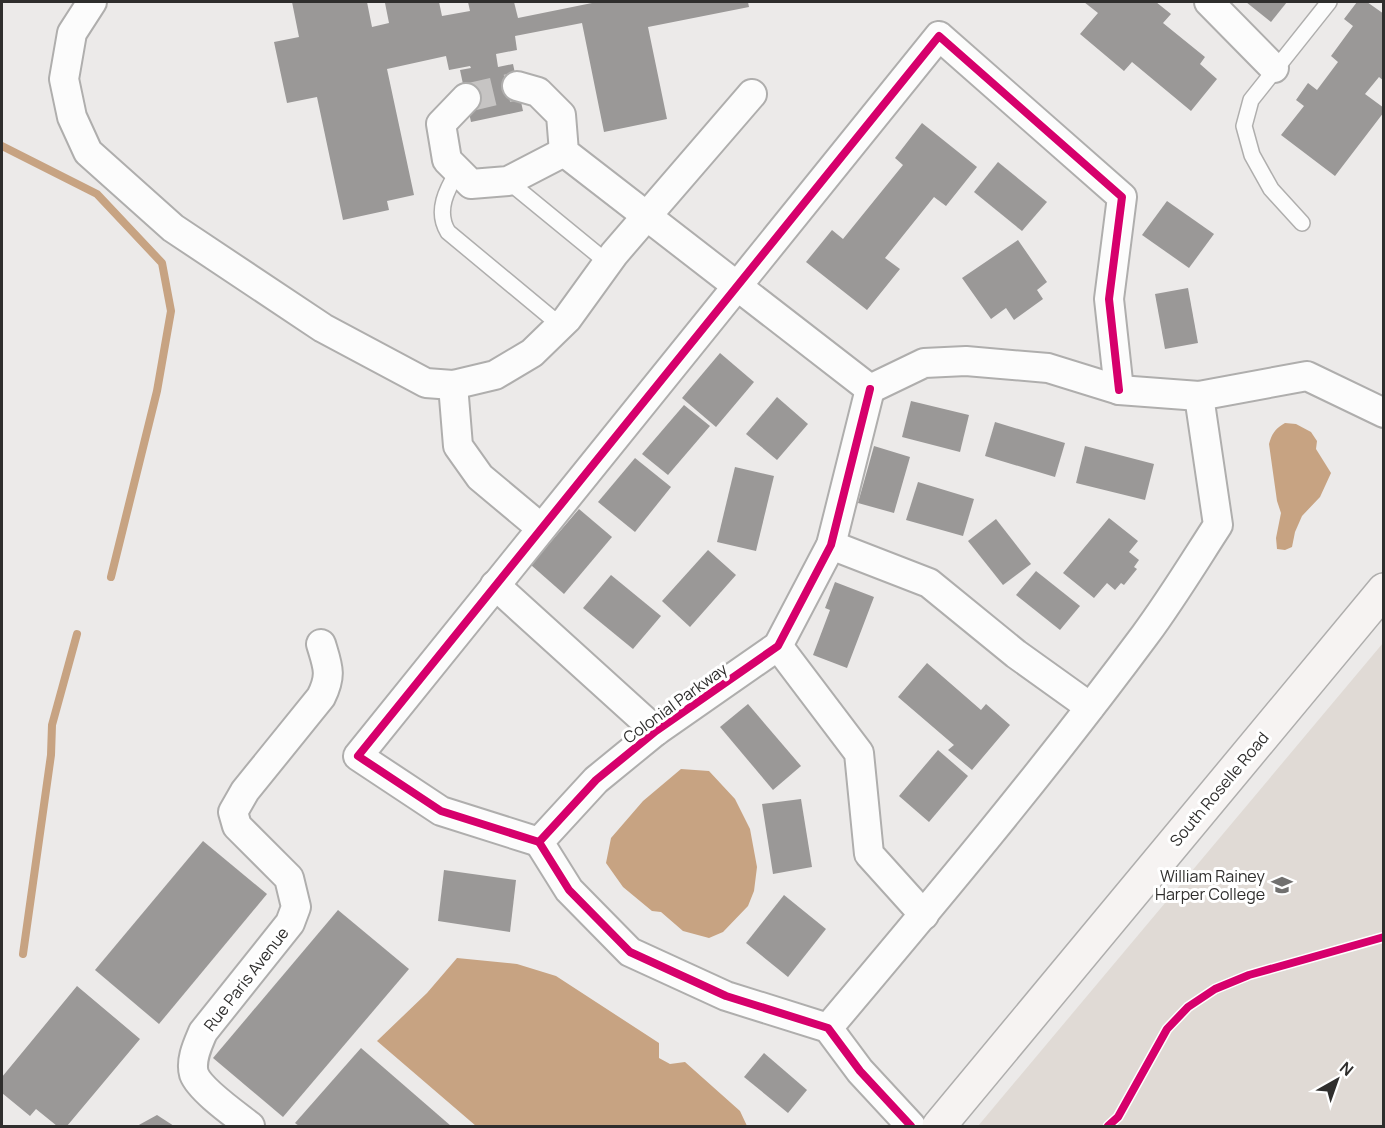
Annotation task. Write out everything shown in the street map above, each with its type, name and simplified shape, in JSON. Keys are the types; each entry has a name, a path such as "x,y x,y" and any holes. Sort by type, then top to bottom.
{"main road":[{"name":"South Roselle Road","path":"939,1126 1383,590"}],"street":[{"path":"92,2 72,33 64,79 72,117 88,152 173,228 323,328 426,383 453,385 495,375 532,353 560,325 608,263 752,94"},
{"path":"1209,2 1274,68"},
{"path":"911,1126 860,1071 828,1028 726,996 630,952 568,890 539,842 441,810 358,756 939,36 1122,197 1109,299 1119,390"},
{"path":"517,86 538,92 561,115 564,152 739,285 870,389 924,363 966,361 1048,368 1119,390 1199,396 1307,376 1383,413"},
{"path":"466,98 441,124 447,159 471,184 508,181 564,152"},
{"path":"453,385 458,446 480,477 541,528"},
{"name":"Colonial Parkway","path":"539,842 596,780 656,731 778,646 831,545 870,389"},
{"path":"828,1028 924,915 1090,707 1146,633 1218,525 1199,396"},
{"path":"831,545 929,583 1016,654 1090,707"},
{"path":"495,585 656,731"},
{"name":"Rue Paris Avenue","path":"250,1126 206,1090 194,1073 195,1049 203,1032 290,923 296,907 289,878 237,826 233,812 245,791 321,697 329,681 321,644"},
{"path":"778,646 859,753 869,854 924,915"}],"lane":[{"path":"1302,223 1271,189 1252,155 1244,126 1251,100 1274,68 1329,2"},
{"path":"459,171 443,203 443,224 448,232 560,325"},
{"path":"508,181 608,263"}],"shaded area":[{"path":"1285,423 1296,424 1311,432 1317,441 1316,449 1331,473 1320,497 1302,516 1292,547 1285,550 1277,549 1276,538 1281,513 1277,501 1269,444 1275,431"},
{"name":"William Rainey Harper College","path":"1383,643 1383,1126 978,1126"},
{"path":"681,769 709,771 735,799 750,829 757,867 754,891 748,906 723,932 709,938 683,931 661,912 652,911 623,887 606,863 611,838 643,801"},
{"path":"457,958 517,964 556,976 659,1043 659,1058 670,1064 685,1062 740,1111 747,1126 476,1126 377,1041 427,993"}],"building":[{"path":"292,2 367,2 372,27 389,23 385,3 393,2 439,2 442,16 470,11 468,2 514,2 518,18 591,2 748,2 749,7 648,27 667,119 604,132 582,23 515,36 517,50 496,54 498,67 513,64 523,111 471,122 460,70 471,68 470,66 449,70 446,56 387,69 414,195 387,201 389,210 343,220 317,97 287,103 274,42 299,37"},
{"path":"1084,2 1156,2 1171,14 1163,23 1205,57 1200,64 1217,79 1191,111 1132,62 1124,71 1080,34 1098,13"},
{"path":"1246,2 1287,2 1271,22"},
{"path":"1357,2 1367,2 1384,14 1384,81 1379,77 1365,94 1384,108 1384,112 1335,176 1281,135 1304,106 1296,100 1308,83 1317,90 1338,62 1331,56 1353,26 1344,19"},
{"path":"922,123 977,167 946,206 934,197 885,258 900,269 867,310 806,262 832,230 843,239 903,165 895,158"},
{"path":"998,162 1047,202 1022,231 974,192"},
{"path":"1167,201 1214,234 1189,268 1142,235"},
{"path":"1018,240 1047,282 1037,290 1043,299 1014,320 1006,308 991,319 962,278"},
{"path":"1188,288 1198,343 1165,349 1155,294"},
{"path":"720,353 754,382 716,427 682,398"},
{"path":"777,397 808,424 777,460 746,434"},
{"path":"911,401 969,415 960,452 902,437"},
{"path":"684,405 710,426 668,475 642,454"},
{"path":"995,422 1065,443 1055,477 985,456"},
{"path":"874,446 910,457 894,513 858,503"},
{"path":"1085,446 1154,464 1145,500 1076,483"},
{"path":"635,458 671,487 635,532 598,502"},
{"path":"735,467 774,476 756,551 717,542"},
{"path":"918,482 974,499 963,536 906,520"},
{"path":"579,509 612,537 564,594 531,565"},
{"path":"1109,518 1138,541 1129,552 1139,560 1134,567 1137,569 1124,585 1121,583 1115,590 1107,583 1094,598 1063,573"},
{"path":"996,519 1031,564 1003,585 968,541"},
{"path":"708,550 736,575 690,627 662,601"},
{"path":"1036,571 1080,606 1060,630 1016,595"},
{"path":"611,575 661,616 633,649 583,608"},
{"path":"835,582 874,597 847,668 813,655 830,610 825,608"},
{"path":"927,663 981,710 986,704 1010,725 972,770 948,750 954,745 898,697"},
{"path":"748,704 801,766 773,790 720,727"},
{"path":"938,750 968,776 929,822 899,796"},
{"path":"801,799 812,867 773,874 762,804"},
{"path":"203,841 267,894 159,1024 95,970"},
{"path":"444,870 516,880 510,932 438,921"},
{"path":"784,895 826,929 788,977 746,943"},
{"path":"338,910 409,969 283,1117 213,1058"},
{"path":"77,986 140,1039 67,1126 57,1126 36,1109 30,1116 2,1093 2,1077"},
{"path":"361,1048 451,1126 299,1126 295,1123"},
{"path":"764,1053 807,1090 788,1113 744,1077"},
{"path":"157,1115 174,1126 137,1126"}],"waterway":[{"path":"2,146 97,194 162,263 171,311 157,391 111,577"},
{"path":"23,954 51,755 52,725 77,634"}],"tunnel":[{"path":"466,98 517,86"}],"cycle path":[{"path":"539,842 441,811 358,756 939,36 1122,197 1109,299 1119,390"},
{"path":"870,389 831,545 778,646 656,731 596,780 539,842 569,890 630,952 726,996 828,1028 860,1071 911,1126"},
{"path":"1108,1126 1118,1117 1167,1029 1188,1007 1215,989 1249,975 1384,937"}],"place":[{"name":"William Rainey Harper College","path":"1282,885"}]}
